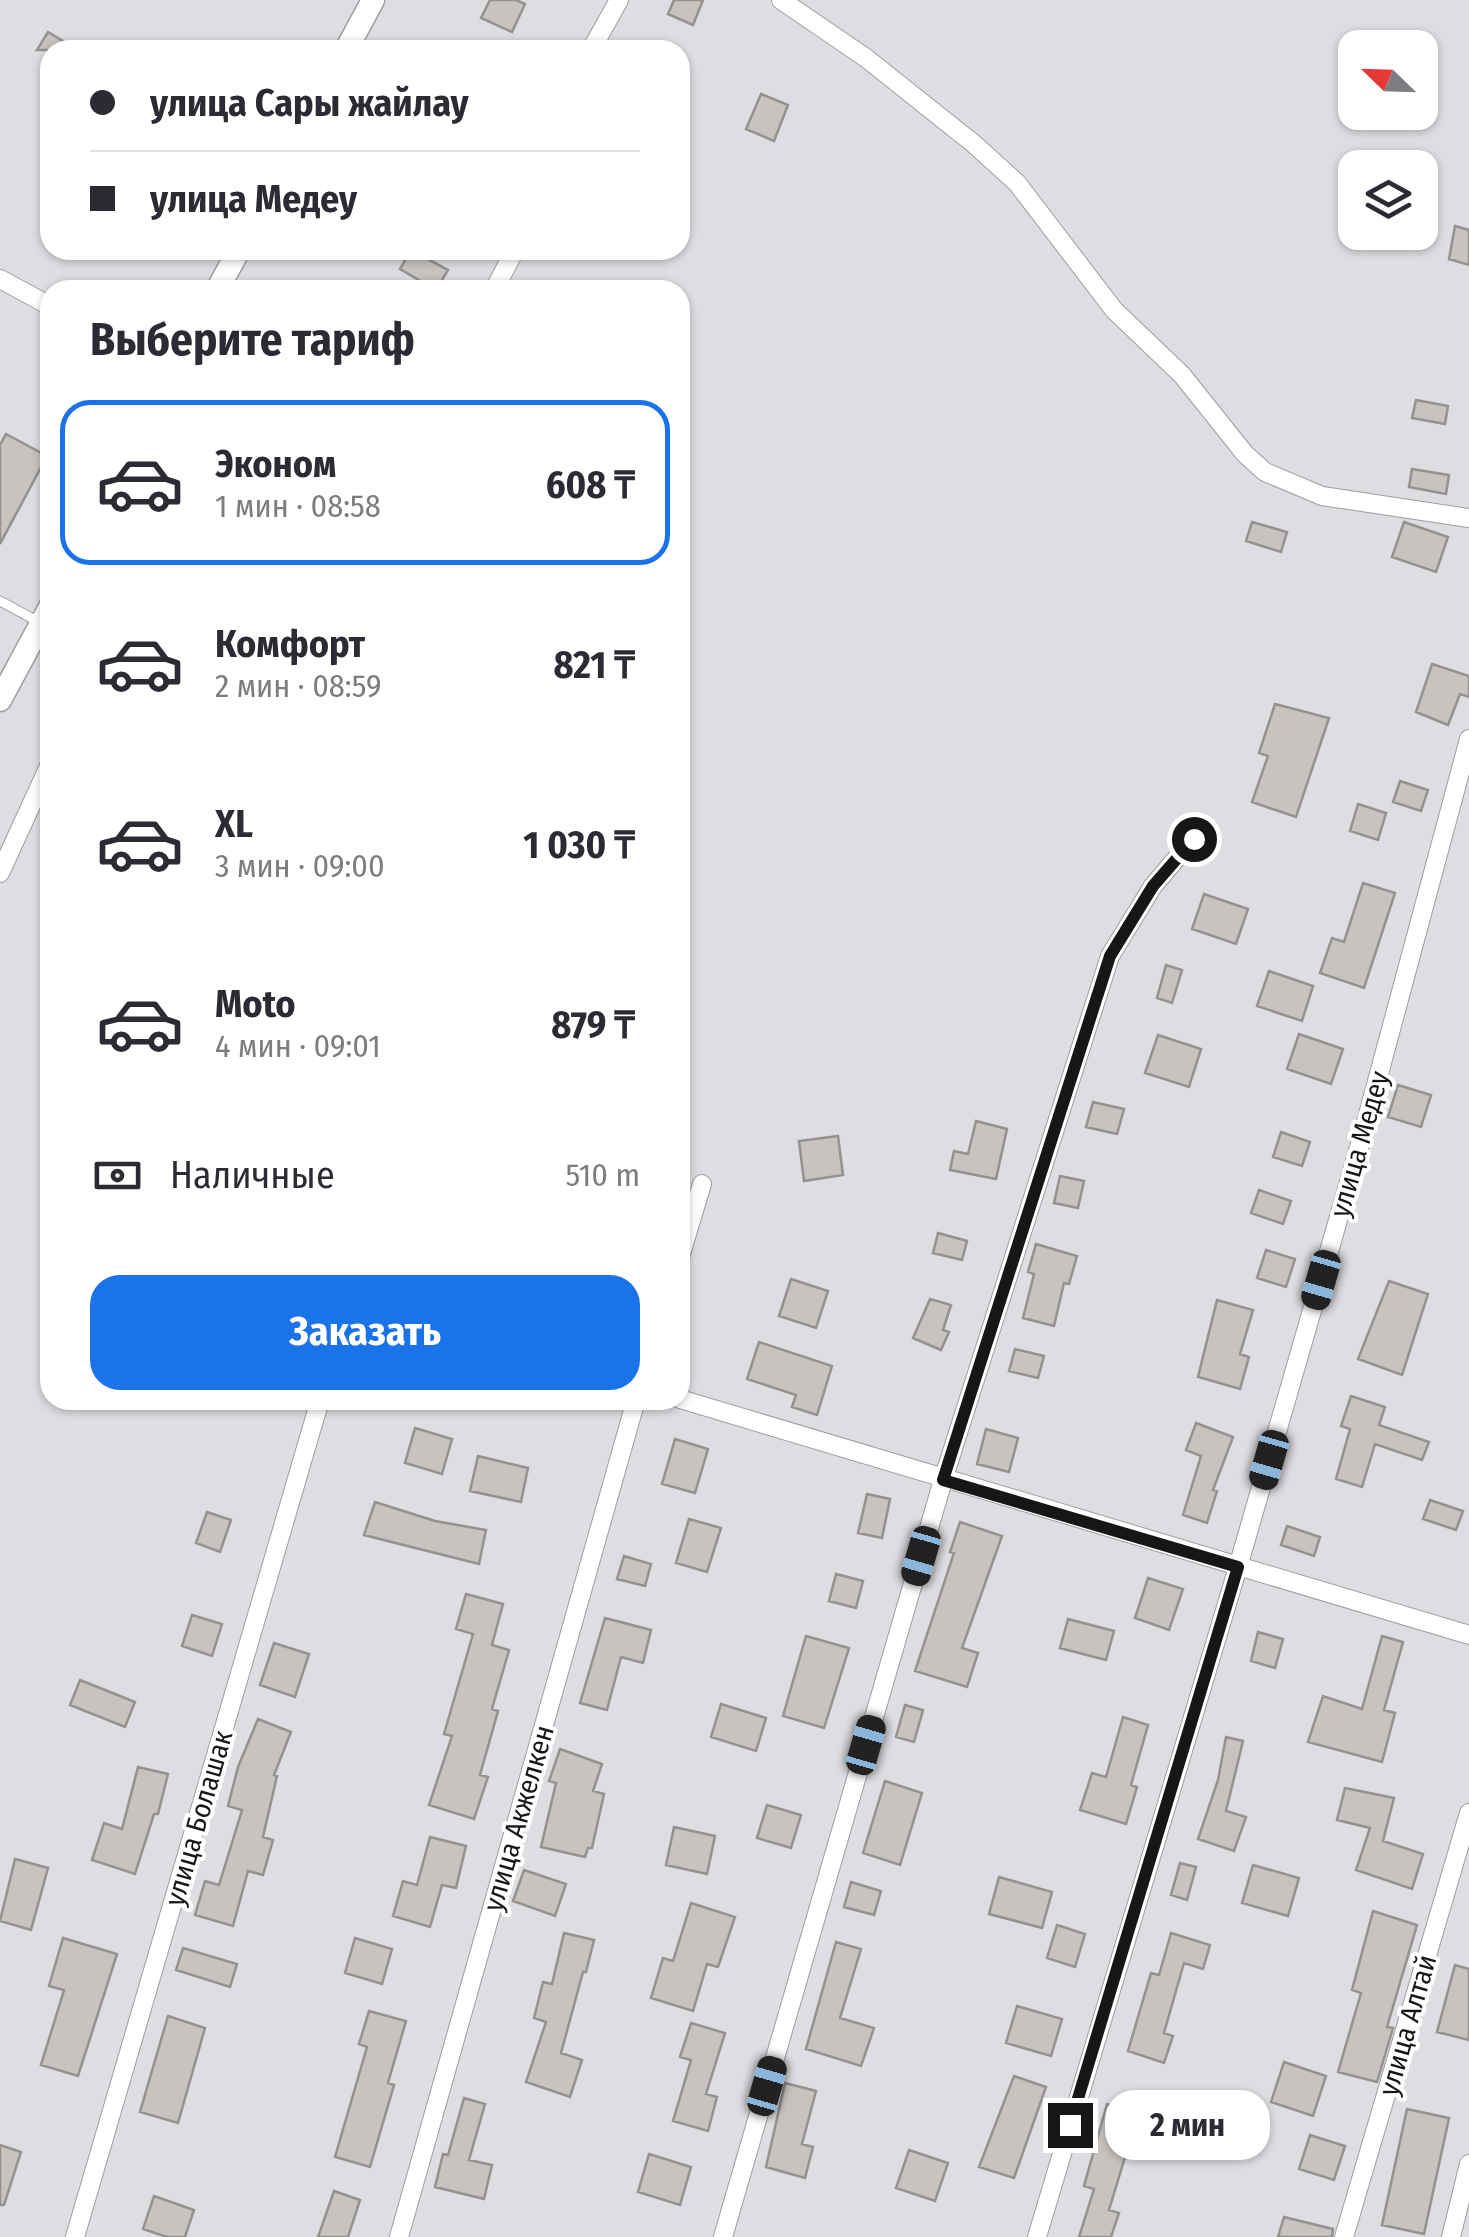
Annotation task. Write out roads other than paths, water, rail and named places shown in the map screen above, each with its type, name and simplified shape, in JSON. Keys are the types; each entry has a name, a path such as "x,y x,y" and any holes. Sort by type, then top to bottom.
{"street":[{"path":"351,40 373,0"},
{"path":"596,40 618,0"},
{"path":"781,0 866,58 1017,183 1114,310 1182,375 1264,472 1322,496 1469,518"},
{"path":"0,279 40,301"},
{"path":"0,700 40,626"},
{"name":"улица Медеу","path":"1037,2237 1368,1118 1469,739"},
{"path":"0,873 40,786"},
{"path":"723,2237 943,1480 1110,956 1153,886 1194,839"},
{"path":"690,1224 702,1184"},
{"path":"690,1402 1469,1636"},
{"name":"улица Болашак","path":"75,2237 317,1410"},
{"name":"улица Акжелкен","path":"399,2237 633,1410"},
{"name":"улица Алтай","path":"1344,2237 1469,1813"},
{"path":"1451,2237 1469,2164"}],"lane":[{"path":"0,601 40,613"}]}
